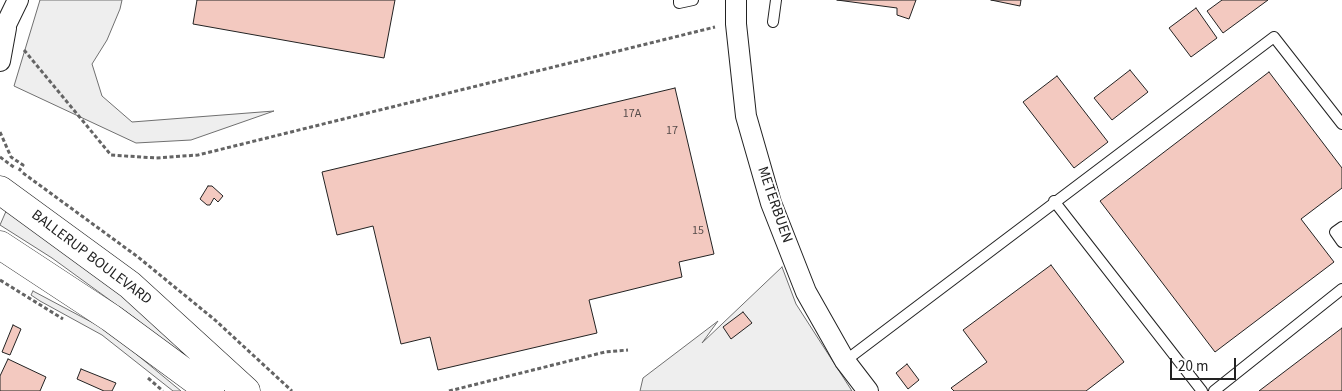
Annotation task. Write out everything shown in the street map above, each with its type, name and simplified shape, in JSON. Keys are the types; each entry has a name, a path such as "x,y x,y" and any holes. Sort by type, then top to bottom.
{"street":[{"path":"0,61 3,33 18,0"},
{"name":"METERBUEN","path":"736,0 736,24 746,116 770,203 806,292 845,361 868,391"},
{"name":"BALLERUP BOULEVARD","path":"0,190 130,285 246,391"},
{"path":"0,245 111,318 210,391"}],"lane":[{"path":"679,0 679,2 693,0"},
{"path":"773,22 776,0"},
{"path":"845,361 1054,201 1274,37 1342,124"},
{"path":"1054,201 1202,391"},
{"path":"1342,226 1335,232 1342,242"},
{"path":"1214,391 1342,289"}],"path":[{"path":"3,33 112,155 156,158 198,155 705,29 736,24"},
{"path":"0,132 11,157 23,165 19,171 0,157"},
{"path":"0,280 64,320"},
{"path":"449,391 605,352 628,350"},
{"path":"140,372 163,391"}],"shaded area":[{"path":"40,0 122,0 107,40 92,64 102,96 132,122 274,111 191,140 136,143 14,86"},
{"path":"7,209 107,281 235,391 222,391 136,319 52,258 0,225"},
{"path":"782,267 796,304 852,391 640,391 643,378 718,321 702,343"},
{"path":"33,291 97,325 118,339 181,391 173,391 102,335 31,295"}],"building":[{"path":"197,0 395,0 384,58 193,24"},
{"path":"837,0 916,0 909,19 897,15 897,8"},
{"path":"991,0 1021,0 1020,6"},
{"path":"1222,0 1268,0 1223,33 1207,11"},
{"path":"1196,8 1217,38 1191,57 1169,28"},
{"path":"1130,70 1148,92 1112,120 1094,98"},
{"path":"1269,72 1342,168 1342,188 1301,219 1334,262 1215,352 1100,201"},
{"path":"1057,76 1108,142 1074,168 1023,102"},
{"path":"675,88 714,254 679,262 682,277 589,300 597,333 438,370 430,337 401,344 373,226 337,235 322,172"},
{"path":"208,186 212,186 223,196 218,202 214,198 210,205 207,205 200,199"},
{"path":"1051,265 1124,362 1086,391 954,391 951,388 987,362 963,330"},
{"path":"743,312 752,323 731,339 723,327"},
{"path":"13,325 21,329 10,355 2,352"},
{"path":"1342,328 1342,391 1259,391"},
{"path":"8,359 46,377 40,391 0,391 0,376"},
{"path":"907,364 919,380 908,389 896,373"},
{"path":"81,369 116,383 112,391 104,391 77,379"}]}
